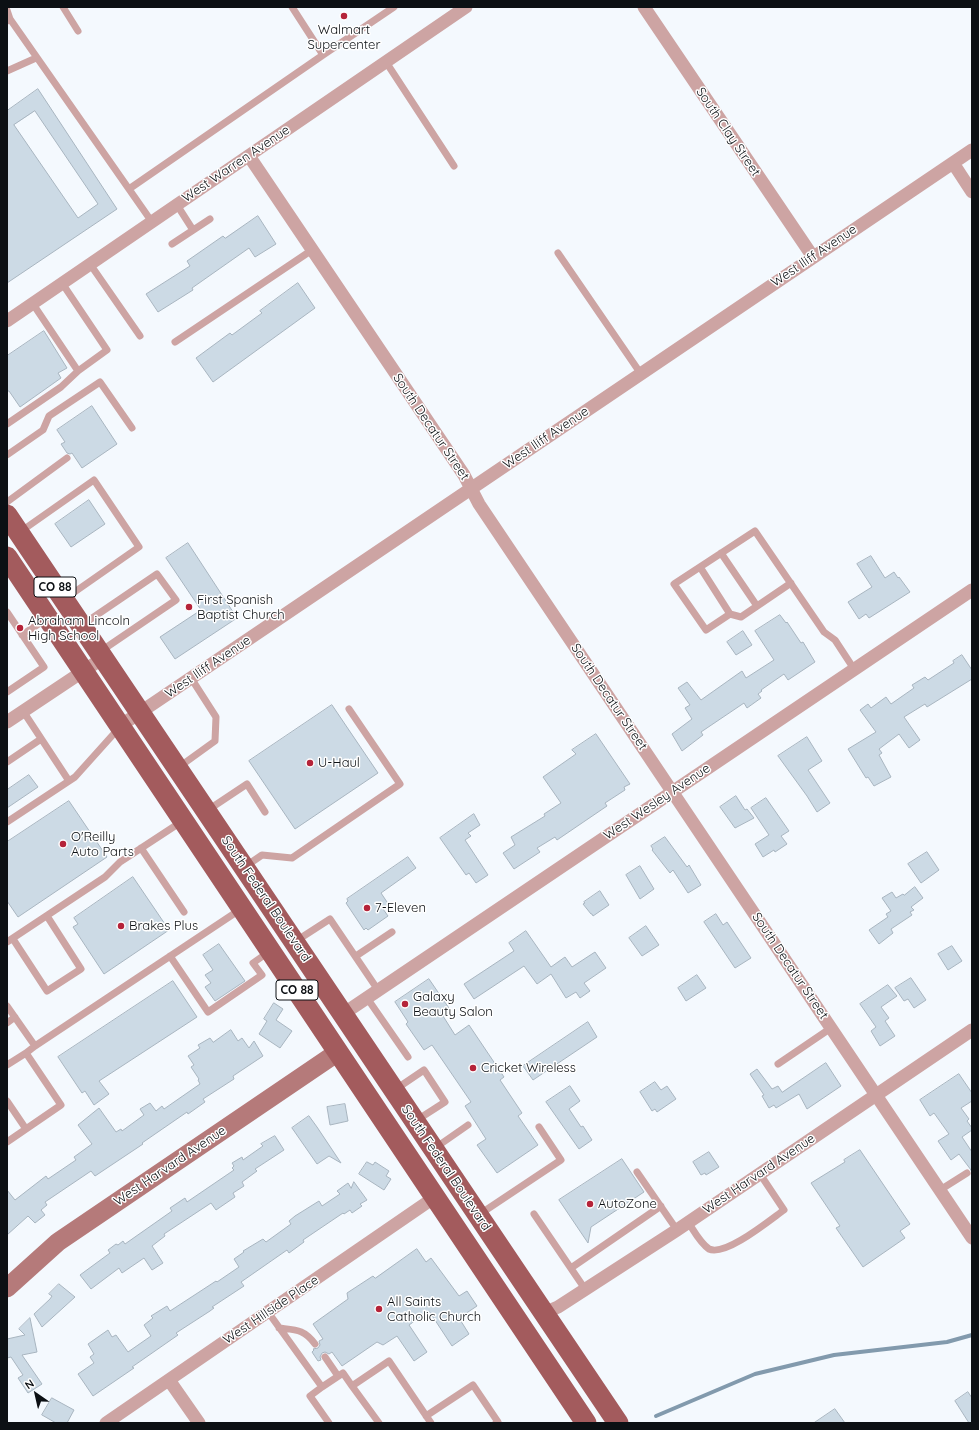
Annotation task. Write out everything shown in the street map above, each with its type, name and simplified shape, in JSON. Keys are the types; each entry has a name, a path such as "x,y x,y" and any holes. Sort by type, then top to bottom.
{"main road":[{"name":"South Federal Boulevard","path":"7,515 618,1423"},
{"name":"South Federal Boulevard","path":"7,557 586,1423"},
{"path":"242,908 256,916 266,926 327,1013 343,1014"},
{"path":"338,1052 351,1050 358,1056 403,1118 431,1145"},
{"path":"471,1251 519,1305 528,1311 541,1314 544,1313"}],"street":[{"name":"West Warren Avenue","path":"7,321 466,7"},
{"name":"South Clay Street","path":"644,7 813,258"},
{"name":"West Iliff Avenue","path":"120,726 972,150"},
{"name":"South Decatur Street","path":"249,156 460,469 479,504 972,1238"},
{"path":"953,163 972,192"},
{"name":"West Wesley Avenue","path":"343,1014 972,590"},
{"path":"7,722 83,671 101,655"},
{"name":"West Harvard Avenue","path":"544,1313 558,1307 677,1230 972,1030"},
{"name":"West Harvard Avenue","path":"7,1288 58,1242 338,1052"},
{"name":"West Hillside Place","path":"106,1423 435,1197"},
{"path":"169,1380 198,1423"}],"lane":[{"path":"63,7 78,31"},
{"path":"292,7 323,55"},
{"path":"129,189 394,7"},
{"path":"7,10 8,20 152,222"},
{"path":"7,71 36,58"},
{"path":"386,62 454,166"},
{"path":"177,205 193,230"},
{"path":"172,244 210,219"},
{"path":"175,342 312,250"},
{"path":"558,253 641,374"},
{"path":"90,264 140,336"},
{"path":"7,424 61,387 78,371 107,350 62,283"},
{"path":"32,304 78,371"},
{"path":"7,454 43,430 48,416 100,382 132,428"},
{"path":"7,502 67,458"},
{"path":"19,533 94,480 139,547 64,600"},
{"path":"730,614 706,630 674,584 755,531 824,632 835,640 854,669"},
{"path":"721,553 757,606"},
{"path":"700,567 730,614 741,617 791,583"},
{"path":"81,625 158,574 176,600 101,655"},
{"path":"7,612 44,668 7,692"},
{"path":"22,635 48,618"},
{"path":"177,768 216,740 216,717 191,678"},
{"path":"244,867 262,855 292,858 400,784 349,709"},
{"path":"23,712 69,781"},
{"path":"7,822 75,777 120,726"},
{"path":"7,762 42,740"},
{"path":"206,811 247,784 265,812"},
{"path":"47,916 81,969 47,992 10,940 105,877 120,862 183,820"},
{"path":"141,848 184,912"},
{"path":"7,1065 242,908"},
{"path":"294,942 330,918 378,990"},
{"path":"356,956 392,932"},
{"path":"170,956 208,1012 262,975 253,963 270,951"},
{"path":"367,998 408,1057"},
{"path":"7,1006 35,1046"},
{"path":"7,1023 15,1017"},
{"path":"778,1064 831,1028"},
{"path":"7,1142 61,1105 26,1053"},
{"path":"394,1090 424,1070 437,1089 445,1102 415,1122"},
{"path":"7,1101 26,1129"},
{"path":"431,1145 468,1125"},
{"path":"478,1215 561,1160 539,1127"},
{"path":"637,1172 677,1230"},
{"path":"940,1190 967,1173"},
{"path":"688,1222 703,1244 711,1250 719,1251 732,1246 784,1210 760,1174"},
{"path":"571,1268 661,1206"},
{"path":"534,1214 586,1289"},
{"path":"268,1312 322,1387"},
{"path":"279,1328 299,1330 309,1335 315,1344"},
{"path":"325,1357 338,1376"},
{"path":"352,1386 389,1361 431,1423"},
{"path":"329,1423 310,1396 343,1373 379,1423"},
{"path":"426,1416 473,1384 498,1422 496,1423"}],"building":[{"path":"38,89 117,209 7,283 7,111","holes":["35,111 98,204 78,218 14,125"]},
{"path":"258,216 276,244 255,257 249,248 192,288 193,290 158,312 146,294 190,266 187,261 223,236 225,238"},
{"path":"298,283 315,308 213,382 196,358 230,333 232,335 262,313 260,311"},
{"path":"44,331 67,368 58,373 61,378 20,407 9,391 7,391 7,356"},
{"path":"92,406 117,444 82,468 72,453 67,453 61,444 65,442 57,430"},
{"path":"89,500 105,524 71,547 55,524"},
{"path":"188,543 237,618 175,659 160,637 201,610 166,558"},
{"path":"871,556 885,578 894,572 910,592 869,618 866,614 859,619 848,602 872,587 857,564"},
{"path":"780,615 786,623 787,622 801,643 803,642 815,662 788,680 784,674 761,690 762,691 758,694 761,698 747,708 744,703 701,732 703,735 682,751 672,734 692,719 685,708 690,705 678,688 687,682 701,700 742,671 746,678 774,660 755,631"},
{"path":"743,631 752,645 736,655 727,642"},
{"path":"962,655 972,670 972,679 927,707 925,704 904,717 920,740 909,748 899,734 879,749 882,753 879,755 891,777 874,786 868,777 866,778 848,749 876,732 860,710 868,704 871,708 886,697 891,704 914,688 912,685 925,677 928,680 954,663 953,661"},
{"path":"332,705 378,773 295,829 249,761"},
{"path":"596,734 630,784 624,787 625,790 605,803 607,806 557,840 555,837 537,848 540,852 514,869 503,853 515,845 511,837 545,816 544,814 561,803 543,777 576,754 572,750"},
{"path":"807,737 822,761 808,770 830,803 817,812 778,756"},
{"path":"29,775 38,787 7,808 7,790"},
{"path":"736,796 745,810 747,809 754,818 735,828 720,807"},
{"path":"766,798 789,831 781,836 787,844 775,852 774,850 763,857 755,844 769,835 751,808"},
{"path":"69,801 107,857 18,917 7,901 7,842"},
{"path":"474,814 480,825 468,833 471,836 465,840 488,875 476,883 469,873 466,875 440,838"},
{"path":"665,837 687,867 689,865 701,885 688,893 673,870 670,873 652,850 653,849 651,846"},
{"path":"927,852 939,870 921,883 908,864"},
{"path":"408,857 416,868 381,893 389,905 383,909 388,916 368,930 366,928 364,930 346,903 348,901 347,899"},
{"path":"640,866 654,889 640,899 626,875"},
{"name":"Brakes Plus","path":"133,877 169,930 104,974 73,927 78,924 74,918"},
{"path":"915,887 923,898 911,907 914,910 910,912 912,915 891,929 893,933 879,944 869,930 888,917 886,914 891,911 882,898 892,892 896,898 903,894 904,895"},
{"path":"600,891 609,905 593,916 583,904"},
{"path":"716,914 723,925 727,922 751,958 735,968 704,922"},
{"path":"646,926 659,945 642,956 629,938"},
{"path":"526,931 551,967 565,957 572,967 595,952 606,968 584,983 590,991 580,998 576,992 566,998 551,974 537,984 524,966 474,999 464,984 514,951 509,943"},
{"path":"219,944 245,981 215,1001 205,987 211,983 205,975 213,970 203,955"},
{"path":"952,946 962,961 948,970 938,954"},
{"path":"697,975 706,988 686,1001 678,988"},
{"path":"911,978 926,1000 914,1008 908,999 904,1001 895,988"},
{"path":"429,979 451,1011 443,1016 455,1035 469,1025 504,1077 500,1080 522,1113 518,1116 538,1145 497,1173 477,1145 486,1139 465,1106 471,1102 432,1045 424,1050 406,1024 408,1022 395,1002"},
{"path":"173,981 197,1017 99,1081 109,1094 94,1105 85,1091 82,1093 58,1057"},
{"path":"888,985 897,996 881,1007 889,1018 885,1021 895,1036 880,1046 871,1031 876,1027 860,1004"},
{"path":"274,1003 283,1009 276,1020 292,1031 280,1048 259,1034 267,1021 264,1019"},
{"path":"588,1022 597,1037 533,1080 523,1066"},
{"path":"231,1030 238,1041 242,1038 249,1048 254,1041 263,1056 233,1076 234,1079 203,1099 205,1102 188,1114 187,1112 95,1176 91,1171 45,1202 47,1205 41,1210 45,1215 35,1223 28,1216 7,1235 7,1190 15,1200 46,1176 48,1179 76,1160 74,1157 92,1144 78,1125 99,1108 116,1132 121,1129 122,1131 144,1115 140,1109 150,1103 156,1111 162,1106 164,1109 200,1084 199,1079 191,1067 194,1065 188,1056 200,1048 198,1045 210,1038 213,1042"},
{"path":"826,1063 841,1086 807,1109 799,1094 776,1108 774,1105 769,1108 762,1096 764,1095 750,1074 757,1069 772,1089 778,1086 782,1092"},
{"path":"959,1074 972,1093 972,1101 961,1108 969,1119 967,1121 972,1128 972,1130 962,1137 972,1152 972,1173 959,1154 951,1160 938,1141 949,1134 934,1113 930,1116 920,1100"},
{"path":"655,1082 661,1090 667,1086 676,1099 657,1112 655,1109 652,1111 640,1092"},
{"path":"570,1086 580,1101 569,1109 592,1140 579,1149 546,1102"},
{"path":"345,1104 348,1121 330,1125 327,1107"},
{"path":"309,1116 341,1163 329,1156 317,1164 292,1128"},
{"path":"275,1136 284,1150 255,1169 257,1171 242,1182 244,1186 233,1193 235,1197 216,1210 211,1203 164,1234 165,1236 152,1246 163,1263 152,1270 144,1258 122,1273 119,1268 91,1289 80,1275 110,1253 108,1250 116,1244 118,1245 123,1241 125,1244 172,1211 170,1208 185,1198 187,1202 234,1170 232,1168 234,1166 232,1163 242,1157 243,1160 263,1146 261,1144"},
{"path":"860,1150 910,1224 900,1231 905,1238 863,1267 836,1228 840,1226 811,1183 845,1162 844,1160"},
{"path":"709,1152 719,1167 706,1175 705,1173 701,1175 693,1162"},
{"path":"622,1159 644,1192 591,1227 588,1243 559,1200"},
{"path":"367,1162 373,1165 375,1162 389,1171 386,1176 391,1179 384,1190 359,1174"},
{"path":"354,1182 367,1200 360,1204 362,1206 352,1213 350,1210 344,1214 343,1213 303,1240 304,1242 289,1253 287,1250 241,1282 244,1286 212,1307 214,1308 210,1311 176,1333 178,1335 93,1396 78,1374 94,1363 90,1357 94,1354 88,1344 108,1330 112,1337 116,1335 128,1352 151,1336 144,1325 153,1318 151,1316 167,1306 170,1311 216,1281 217,1282 239,1267 234,1259 244,1252 243,1251 263,1239 266,1242 291,1224 289,1221 295,1216 319,1201 322,1206 340,1194 337,1191 348,1183 351,1188"},
{"name":"All Saints Catholic Church","path":"417,1249 426,1262 431,1258 459,1296 467,1291 477,1306 459,1318 469,1334 452,1346 429,1311 409,1325 427,1352 414,1361 397,1336 383,1345 377,1342 342,1366 332,1352 329,1354 325,1352 322,1353 320,1357 321,1360 318,1361 312,1352 314,1350 313,1349 318,1348 320,1345 319,1341 323,1339 313,1324 348,1299 347,1293 373,1276 375,1278"},
{"path":"59,1284 75,1297 42,1327 34,1314 50,1299 52,1296 49,1294"},
{"path":"30,1318 37,1352 22,1355 42,1384 28,1393 18,1378 23,1375 11,1357 7,1358 7,1339 25,1335 19,1329"},
{"path":"968,1392 972,1398 972,1423 969,1423 955,1401"},
{"path":"52,1398 74,1410 67,1423 56,1423 42,1415"},
{"path":"835,1409 845,1423 814,1423"}],"waterway":[{"path":"656,1416 755,1374 834,1355 947,1342 972,1335"}],"place":[{"name":"Walmart Supercenter","path":"344,16"},
{"name":"First Spanish Baptist Church","path":"189,607"},
{"name":"Abraham Lincoln High School","path":"20,628"},
{"name":"U-Haul","path":"310,763"},
{"name":"O'Reilly Auto Parts","path":"63,844"},
{"name":"7-Eleven","path":"367,908"},
{"name":"Brakes Plus","path":"121,926"},
{"name":"Galaxy Beauty Salon","path":"405,1004"},
{"name":"Cricket Wireless","path":"473,1068"},
{"name":"AutoZone","path":"590,1204"},
{"name":"All Saints Catholic Church","path":"379,1309"}]}
